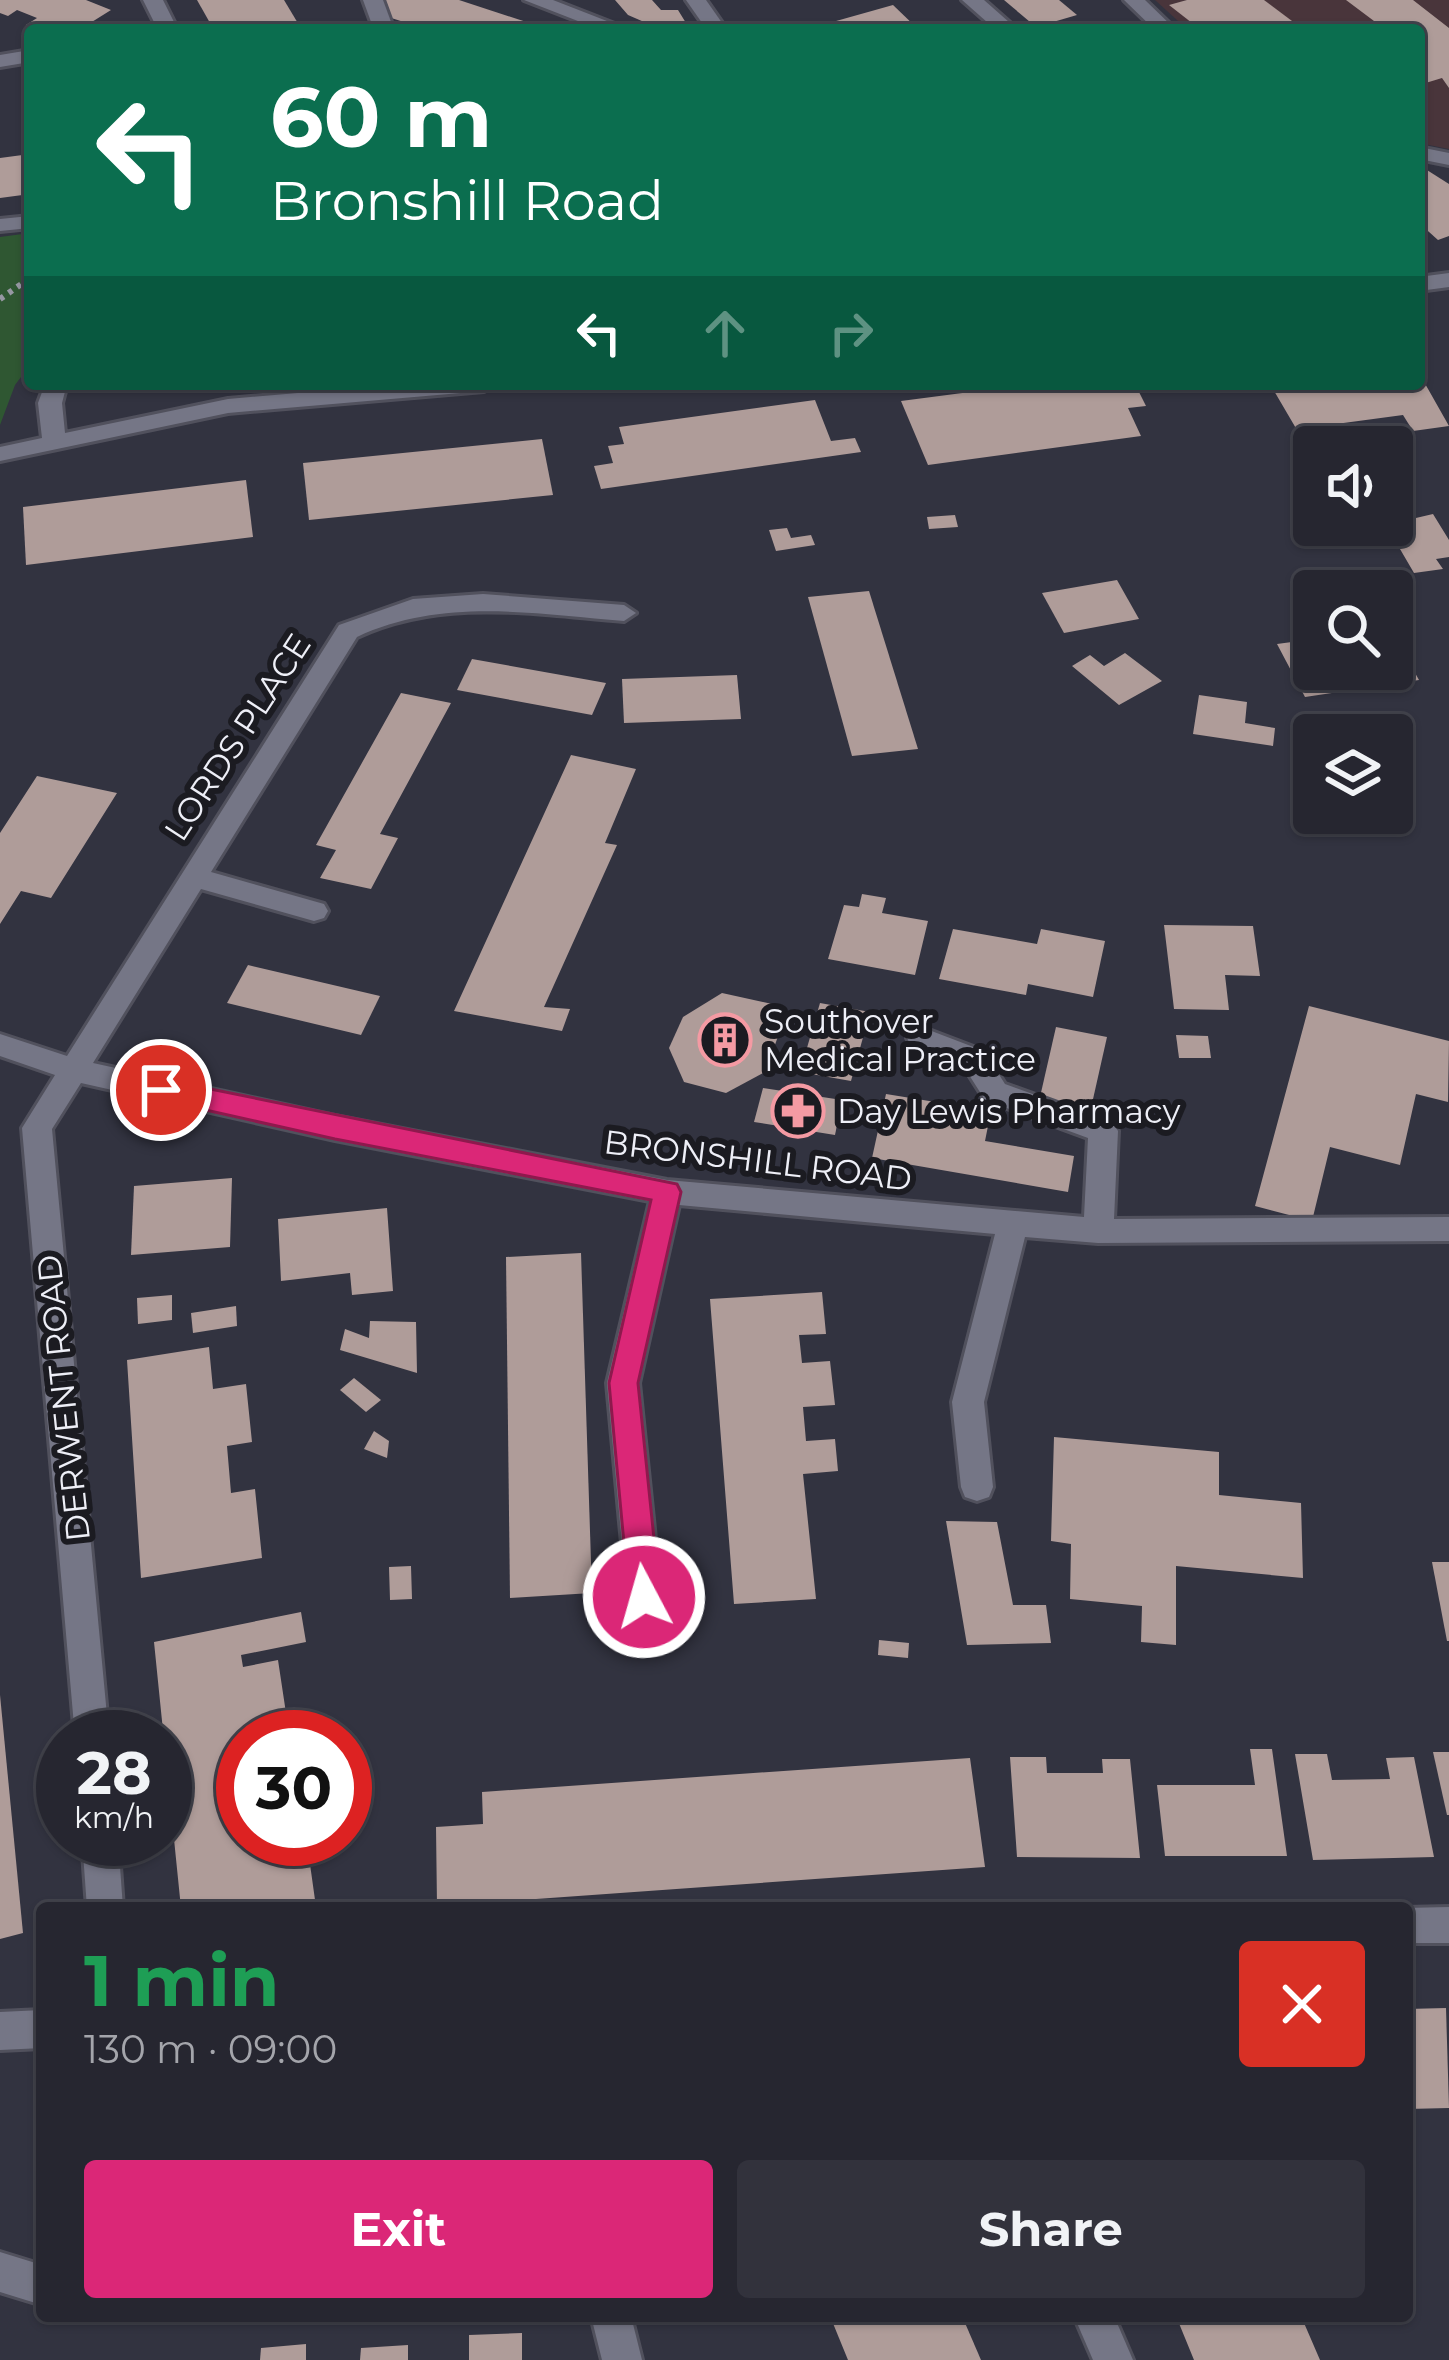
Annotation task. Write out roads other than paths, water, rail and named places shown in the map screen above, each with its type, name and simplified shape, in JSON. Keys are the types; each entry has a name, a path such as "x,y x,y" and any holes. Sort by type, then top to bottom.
{"street":[{"path":"534,0 603,24"},
{"path":"972,0 1001,24"},
{"path":"1134,0 1160,24"},
{"path":"54,390 50,403 54,443"},
{"path":"0,454 228,406 414,390"},
{"name":"LORDS PLACE","path":"74,1070 348,631 377,614 437,602 624,613"},
{"name":"LORDS PLACE","path":"191,877 314,911"},
{"path":"921,1038 974,1059 995,1092 1102,1131 1098,1231"},
{"name":"BRONSHILL ROAD","path":"0,1045 74,1070 335,1129 667,1192 1098,1231 1449,1229"},
{"name":"DERWENT ROAD","path":"74,1070 37,1128 90,1710"},
{"path":"644,1597 623,1383 667,1192"},
{"path":"977,1487 968,1402 1013,1223"},
{"path":"102,1866 105,1902"},
{"path":"1413,1925 1449,1924"},
{"path":"0,2031 36,2029"},
{"path":"0,2272 36,2283"},
{"path":"612,2322 622,2360"},
{"path":"1097,2322 1113,2360"}],"place":[{"name":"Southover Medical Practice","path":"725,1040"},
{"name":"Day Lewis Pharmacy","path":"798,1111"}]}
